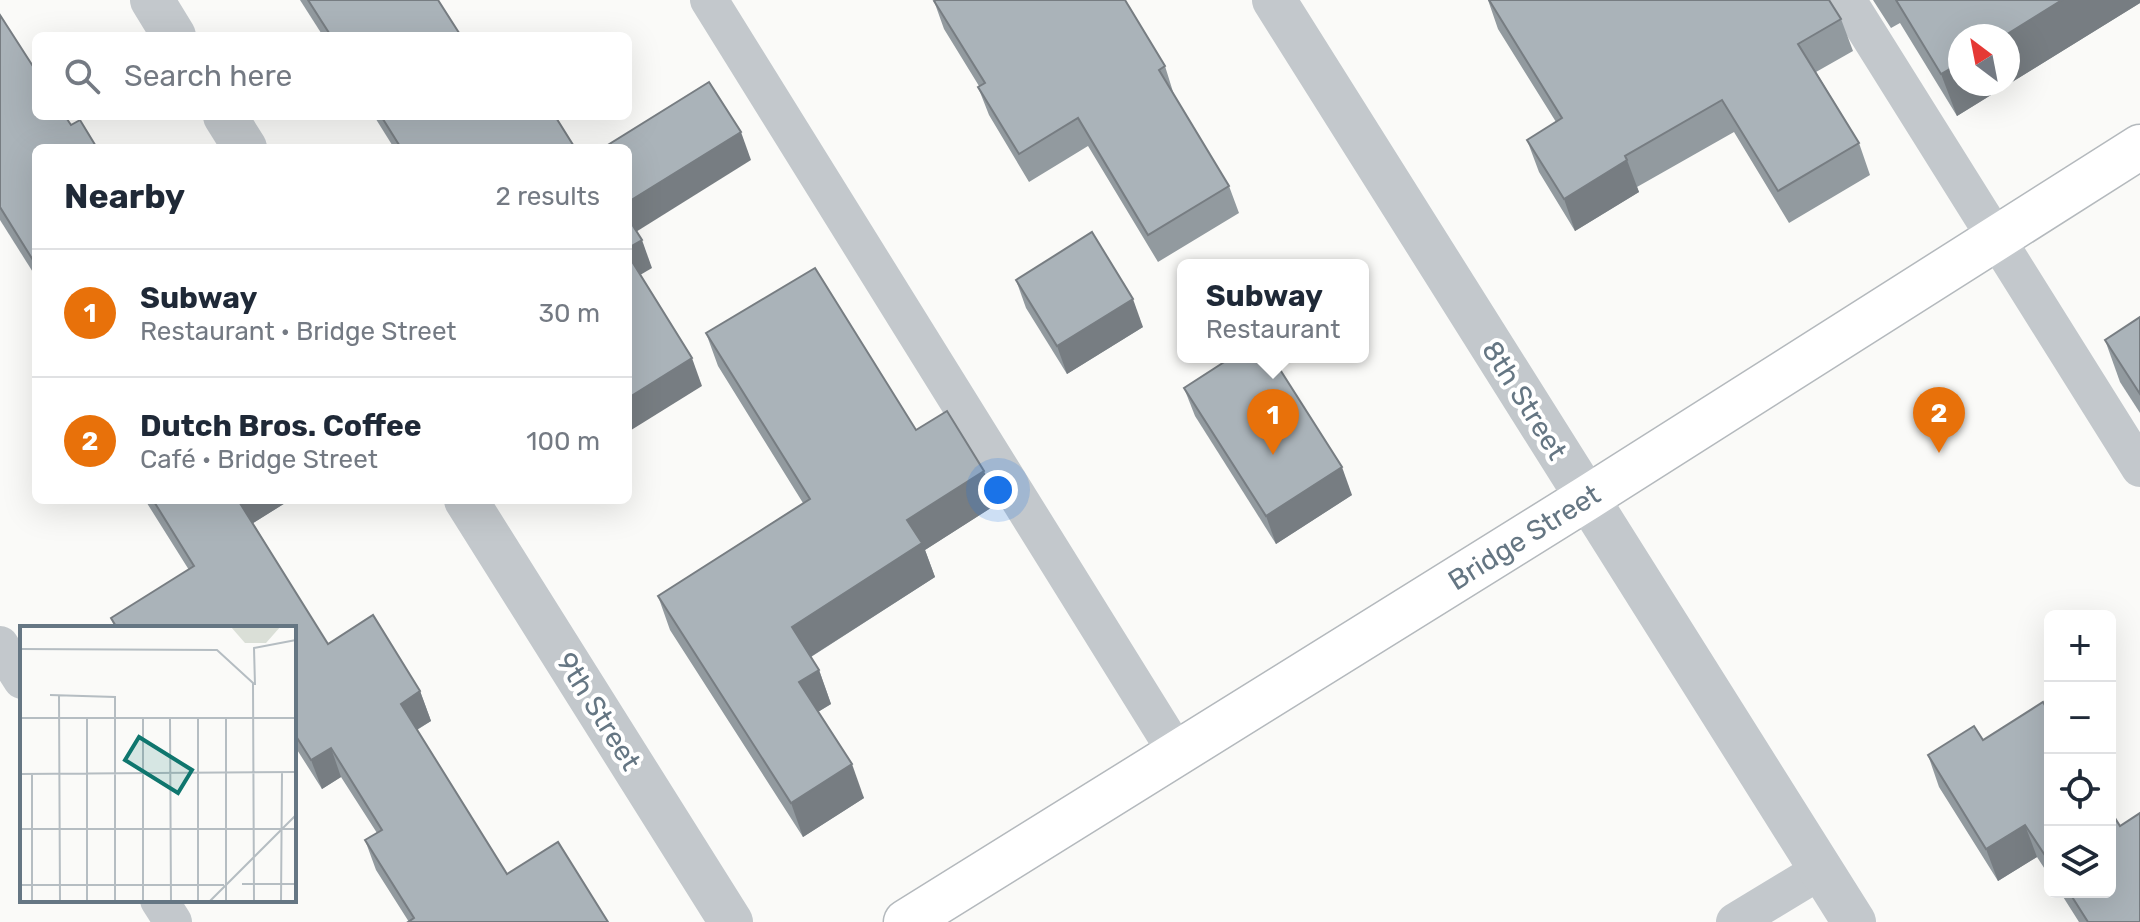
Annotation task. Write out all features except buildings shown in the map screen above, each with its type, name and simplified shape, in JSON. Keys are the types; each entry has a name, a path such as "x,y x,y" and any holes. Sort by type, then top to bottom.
{"highway":[{"name":"Bridge Street","path":"906,922 1587,498 2140,147"}],"street":[{"path":"152,0 172,32"},
{"name":"8th Street","path":"1274,0 1854,922"},
{"path":"228,120 242,144"},
{"name":"9th Street","path":"469,504 731,922"}],"lane":[{"path":"709,0 1177,753"},
{"path":"1847,0 2140,468"},
{"path":"0,645 20,677"},
{"path":"1735,922 1821,870"},
{"path":"160,902 173,922"}],"place":[{"name":"Dutch Bros. Coffee","path":"1939,453"},
{"name":"Subway","path":"1273,455"}]}
